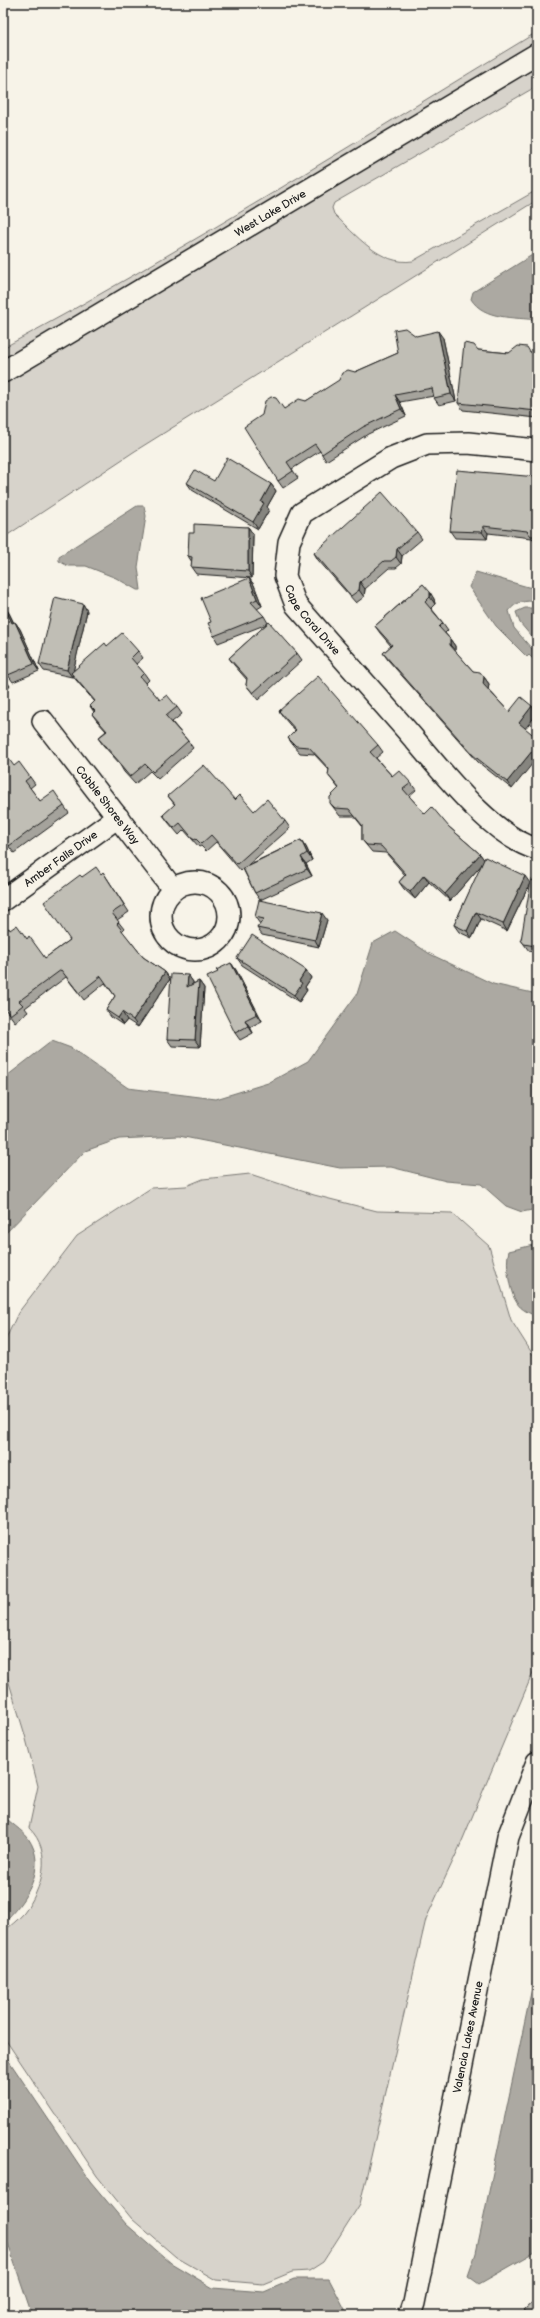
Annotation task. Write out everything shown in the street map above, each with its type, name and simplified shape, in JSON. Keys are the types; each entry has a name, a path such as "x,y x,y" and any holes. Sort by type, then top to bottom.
{"street":[{"name":"West Lake Drive","path":"3,372 537,54"},
{"name":"Cape Coral Drive","path":"537,450 468,443 427,444 391,458 302,513 288,542 285,576 296,605 464,795 494,825 525,846 537,849"},
{"name":"Cobble Shores Way","path":"43,721 118,816 172,889"},
{"name":"Amber Falls Drive","path":"3,900 118,816"},
{"name":"Valencia Lakes Avenue","path":"410,2315 416,2296 508,1837 537,1762"}],"shaded area":[{"path":"537,32 537,44 3,362 3,348 71,311 205,233"},
{"path":"537,64 537,86 334,203 332,208 334,214 369,247 379,254 390,259 413,261 537,190 537,200 135,451 3,538 3,382"},
{"path":"537,252 537,320 510,318 492,314 477,306 471,299 473,292"},
{"path":"137,506 144,506 146,516 138,567 141,590 137,590 116,578 86,566 68,566 59,561 59,556"},
{"path":"476,572 528,587 537,588 537,601 518,603 509,611 514,628 537,655 537,663 529,655 527,657 496,626 469,587"},
{"path":"525,608 537,608 537,643 520,623 516,612"},
{"path":"395,931 430,954 493,984 537,994 537,1209 522,1212 506,1206 481,1184 446,1181 391,1167 340,1168 179,1136 119,1139 85,1151 3,1236 3,1079 52,1041 71,1048 128,1088 216,1099 268,1083 308,1061 357,994 373,943"},
{"path":"250,1174 314,1195 377,1211 452,1213 489,1246 511,1320 537,1361 537,1663 459,1848 426,1919 360,2204 323,2262 309,2271 292,2272 263,2284 216,2280 176,2257 132,2219 97,2176 3,2036 3,1932 22,1916 36,1893 43,1870 43,1859 37,1838 29,1828 38,1786 25,1735 3,1663 3,1345 18,1313 77,1236 151,1188 186,1186 203,1179"},
{"path":"537,1244 537,1317 521,1308 514,1298 508,1277 507,1262 509,1251"},
{"path":"3,1815 28,1838 34,1849 36,1861 32,1884 19,1905 3,1923"},
{"path":"537,1964 537,2251 479,2284 468,2276 476,2253"},
{"path":"3,2052 90,2181 126,2224 171,2263 213,2288 264,2292 294,2279 329,2279 348,2315 32,2315 3,2229"}],"building":[{"path":"405,328 416,336 438,331 451,394 434,398 432,388 395,395 401,409 363,427 322,454 315,444 287,462 293,471 278,481 244,427 262,415 265,401 271,397 276,398 284,409 299,399 306,401 339,380 342,373 348,370 355,372 398,353 394,330"},
{"path":"464,343 474,345 478,350 509,353 518,346 527,347 530,352 537,353 537,411 458,403"},
{"path":"227,458 271,484 261,502 264,503 253,522 187,483 195,470 214,481"},
{"path":"457,470 537,477 537,536 531,536 527,531 483,526 482,532 450,531"},
{"path":"382,492 417,532 397,549 396,557 391,561 384,561 360,582 359,590 351,596 314,553"},
{"path":"194,524 248,527 248,571 191,567 192,557 188,556 189,533 194,533"},
{"path":"249,578 257,599 251,602 264,616 214,636 208,623 211,622 201,598"},
{"path":"423,584 430,592 430,597 425,602 443,623 439,627 450,639 450,645 473,671 480,672 484,677 483,684 509,712 521,697 532,706 519,723 537,738 537,745 507,782 473,755 383,653 392,645 375,626"},
{"path":"55,597 83,604 67,670 39,664"},
{"path":"3,606 12,623 15,622 34,664 8,675 3,663"},
{"path":"269,622 297,653 253,693 246,685 247,678 229,658"},
{"path":"122,633 138,651 131,658 144,673 140,677 160,700 167,695 177,707 166,716 188,741 153,772 145,764 130,777 120,765 121,764 98,738 107,731 92,714 95,711 90,706 95,701 71,673 105,643 107,646"},
{"path":"318,676 378,745 370,752 392,776 399,770 411,783 403,789 425,814 432,807 449,827 480,854 445,894 424,875 410,892 399,882 406,874 381,846 367,845 362,840 362,825 349,809 335,808 330,803 330,797 339,788 328,775 329,769 309,747 296,746 288,738 296,730 279,711"},
{"path":"3,751 14,766 19,762 30,777 25,781 40,801 54,791 64,806 9,846 3,838"},
{"path":"204,765 235,800 240,795 254,811 267,799 285,821 237,864 211,835 201,844 196,839 194,840 180,823 174,828 163,815 175,804 168,796"},
{"path":"301,840 307,853 301,857 307,869 255,893 243,868"},
{"path":"485,857 525,876 503,924 476,912 467,931 454,925"},
{"path":"96,867 101,874 103,872 124,905 112,913 119,922 117,924 143,957 165,972 133,1020 122,1012 118,1018 106,1010 115,996 101,976 79,993 61,970 19,1001 23,1005 10,1015 3,1006 3,932 9,928 10,930 17,925 27,939 29,936 45,958 70,940 44,902 80,875 82,877"},
{"path":"531,880 537,881 537,935 535,946 524,944 521,940"},
{"path":"259,900 322,913 315,940 257,928 264,919 255,917"},
{"path":"252,935 306,970 299,981 302,983 294,995 237,958"},
{"path":"231,963 257,1014 245,1020 248,1026 235,1033 207,977 218,972 216,970"},
{"path":"171,974 188,975 187,987 199,981 195,1040 167,1039"},
{"path":"537,2298 537,2315 530,2315 524,2310"}]}
